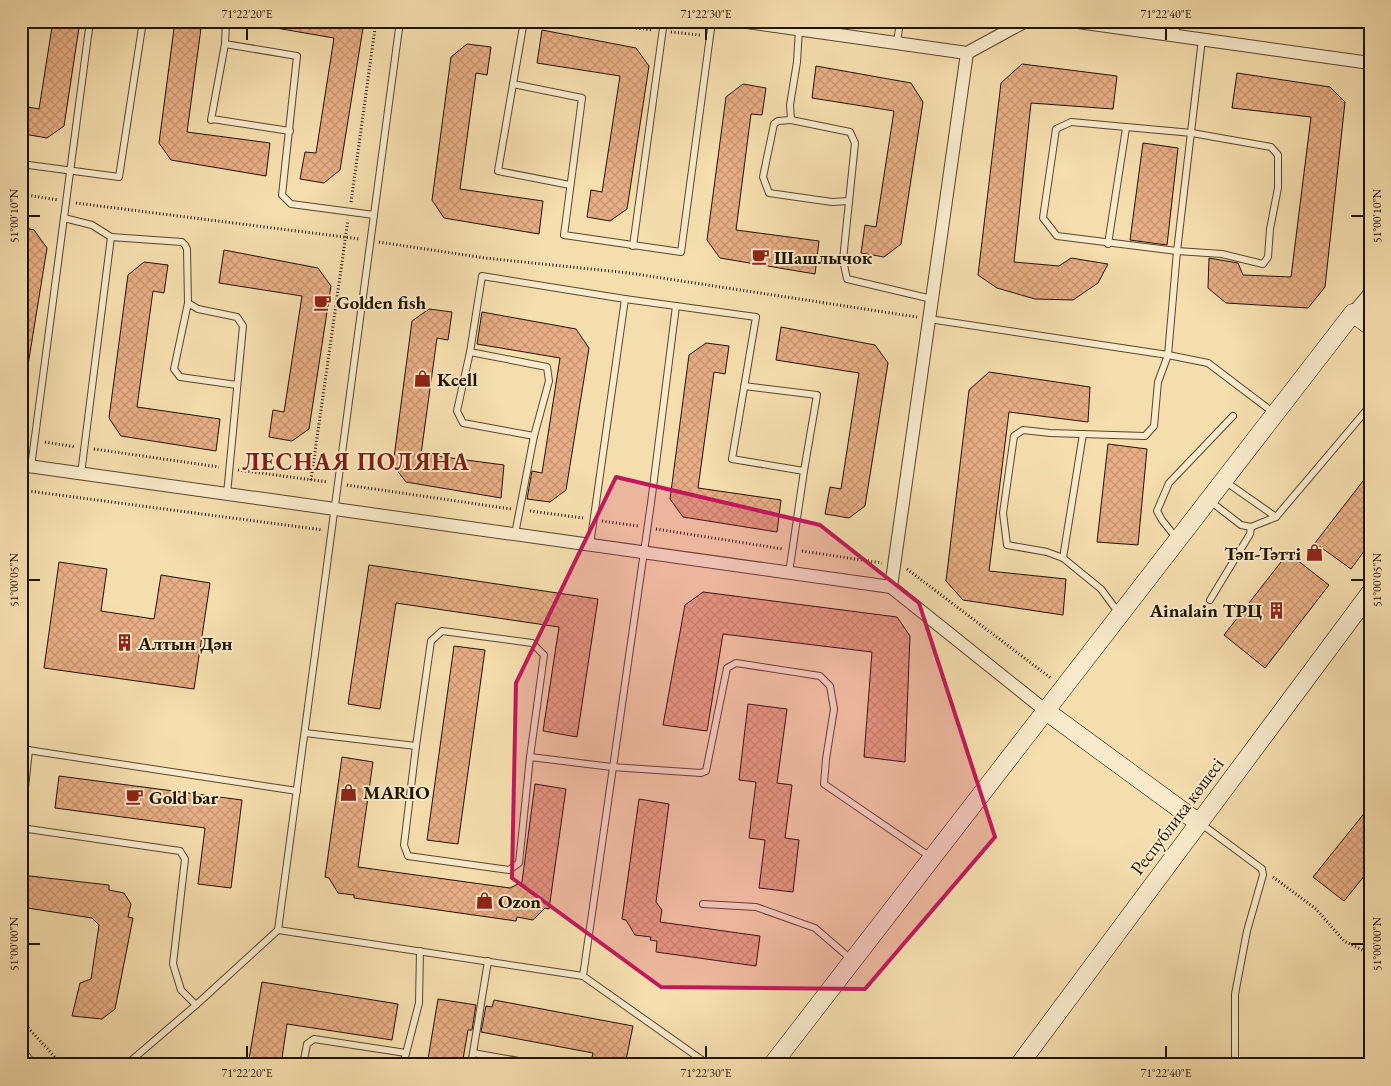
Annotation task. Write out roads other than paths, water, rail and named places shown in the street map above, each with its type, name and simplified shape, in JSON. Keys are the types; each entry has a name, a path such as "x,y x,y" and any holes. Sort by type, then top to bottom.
{"street":[{"path":"740,21 777,24 800,30 967,53 1024,22 1030,21"},
{"path":"1076,22 1370,63"},
{"path":"891,587 967,53"},
{"path":"772,1065 1370,293"},
{"path":"1353,313 1370,326"},
{"path":"26,466 891,587 1046,711 1199,823"},
{"name":"Республика көшесі","path":"1019,1065 1370,593"},
{"path":"21,1058 27,1065"}],"lane":[{"path":"26,466 34,441 90,21"},
{"path":"21,164 119,177 143,21"},
{"path":"226,21 211,120 290,131"},
{"path":"126,1065 196,1005 278,930 400,21"},
{"path":"524,21 498,171 570,185"},
{"path":"633,246 664,21"},
{"path":"513,84 582,98 564,235 680,252 712,21"},
{"path":"897,43 900,21"},
{"path":"1175,36 1177,21"},
{"path":"790,120 790,105 800,30"},
{"path":"1120,615 1101,589 1063,558 1047,552 1007,545 1003,513 1014,436 1023,430 1050,434 1146,436 1154,426 1158,382 1168,355 1177,251 1202,39"},
{"path":"224,44 297,56 282,195 291,204 374,215"},
{"path":"849,201 832,202 768,193 763,177 774,124 778,121 790,120 850,132 855,143 843,260 847,279 932,298"},
{"path":"1071,122 1126,128 1192,133 1271,147 1278,155 1278,188 1270,229 1268,257 1263,264 1222,254 1108,244 1057,236 1044,218 1056,129 1071,122"},
{"path":"1108,244 1126,128"},
{"path":"64,218 92,225 111,237 182,242 185,245 188,303 174,369 180,377 237,385"},
{"path":"81,474 111,237"},
{"path":"534,436 464,423 457,411 470,352 482,276 625,299 756,317 732,459 804,472"},
{"path":"590,545 625,299"},
{"path":"188,303 198,309 238,317 243,326 227,494"},
{"path":"583,976 644,553 676,306"},
{"path":"929,319 1168,355 1208,363 1275,414"},
{"path":"470,352 547,367 549,381 534,436 515,534"},
{"path":"744,386 818,395 789,573"},
{"path":"1209,500 1241,525 1251,527 1276,517 1370,406"},
{"path":"1178,540 1157,511 1169,483 1233,416"},
{"path":"1063,558 1083,434"},
{"path":"1224,480 1276,517"},
{"path":"1210,600 1250,534 1251,527"},
{"path":"442,630 532,643 544,655 530,757 519,863 509,870 408,856 404,845 431,641 442,630"},
{"path":"530,757 612,767 701,773 706,771 727,668 736,663 820,676 830,686 834,709 824,784 932,858"},
{"path":"305,733 416,746"},
{"path":"21,749 297,791"},
{"path":"29,750 21,826 180,851 185,859 173,964 181,990 196,1005"},
{"path":"1199,823 1262,869 1247,931 1235,994 1235,1065"},
{"path":"703,904 756,907 815,928 853,961"},
{"path":"278,930 583,976 709,1065"},
{"path":"403,1065 419,1003 420,951"},
{"path":"471,1065 488,961"},
{"path":"302,1065 307,1044 314,1038 406,1054"},
{"path":"473,1053 541,1065"},
{"path":"135,1058 142,1065"}],"place":[{"name":"Шашлычок","path":"760,257"},
{"name":"Golden fish","path":"322,302"},
{"name":"Kcell","path":"423,379"},
{"name":"Тәп-Тәтті","path":"1315,553"},
{"name":"Ainalain ТРЦ","path":"1276,610"},
{"name":"Алтын Дән","path":"124,643"},
{"name":"MARIO","path":"349,792"},
{"name":"Gold bar","path":"135,797"},
{"name":"Ozon","path":"484,901"}],"district":[{"name":"ЛЕСНАЯ ПОЛЯНА","path":"356,461"}]}
